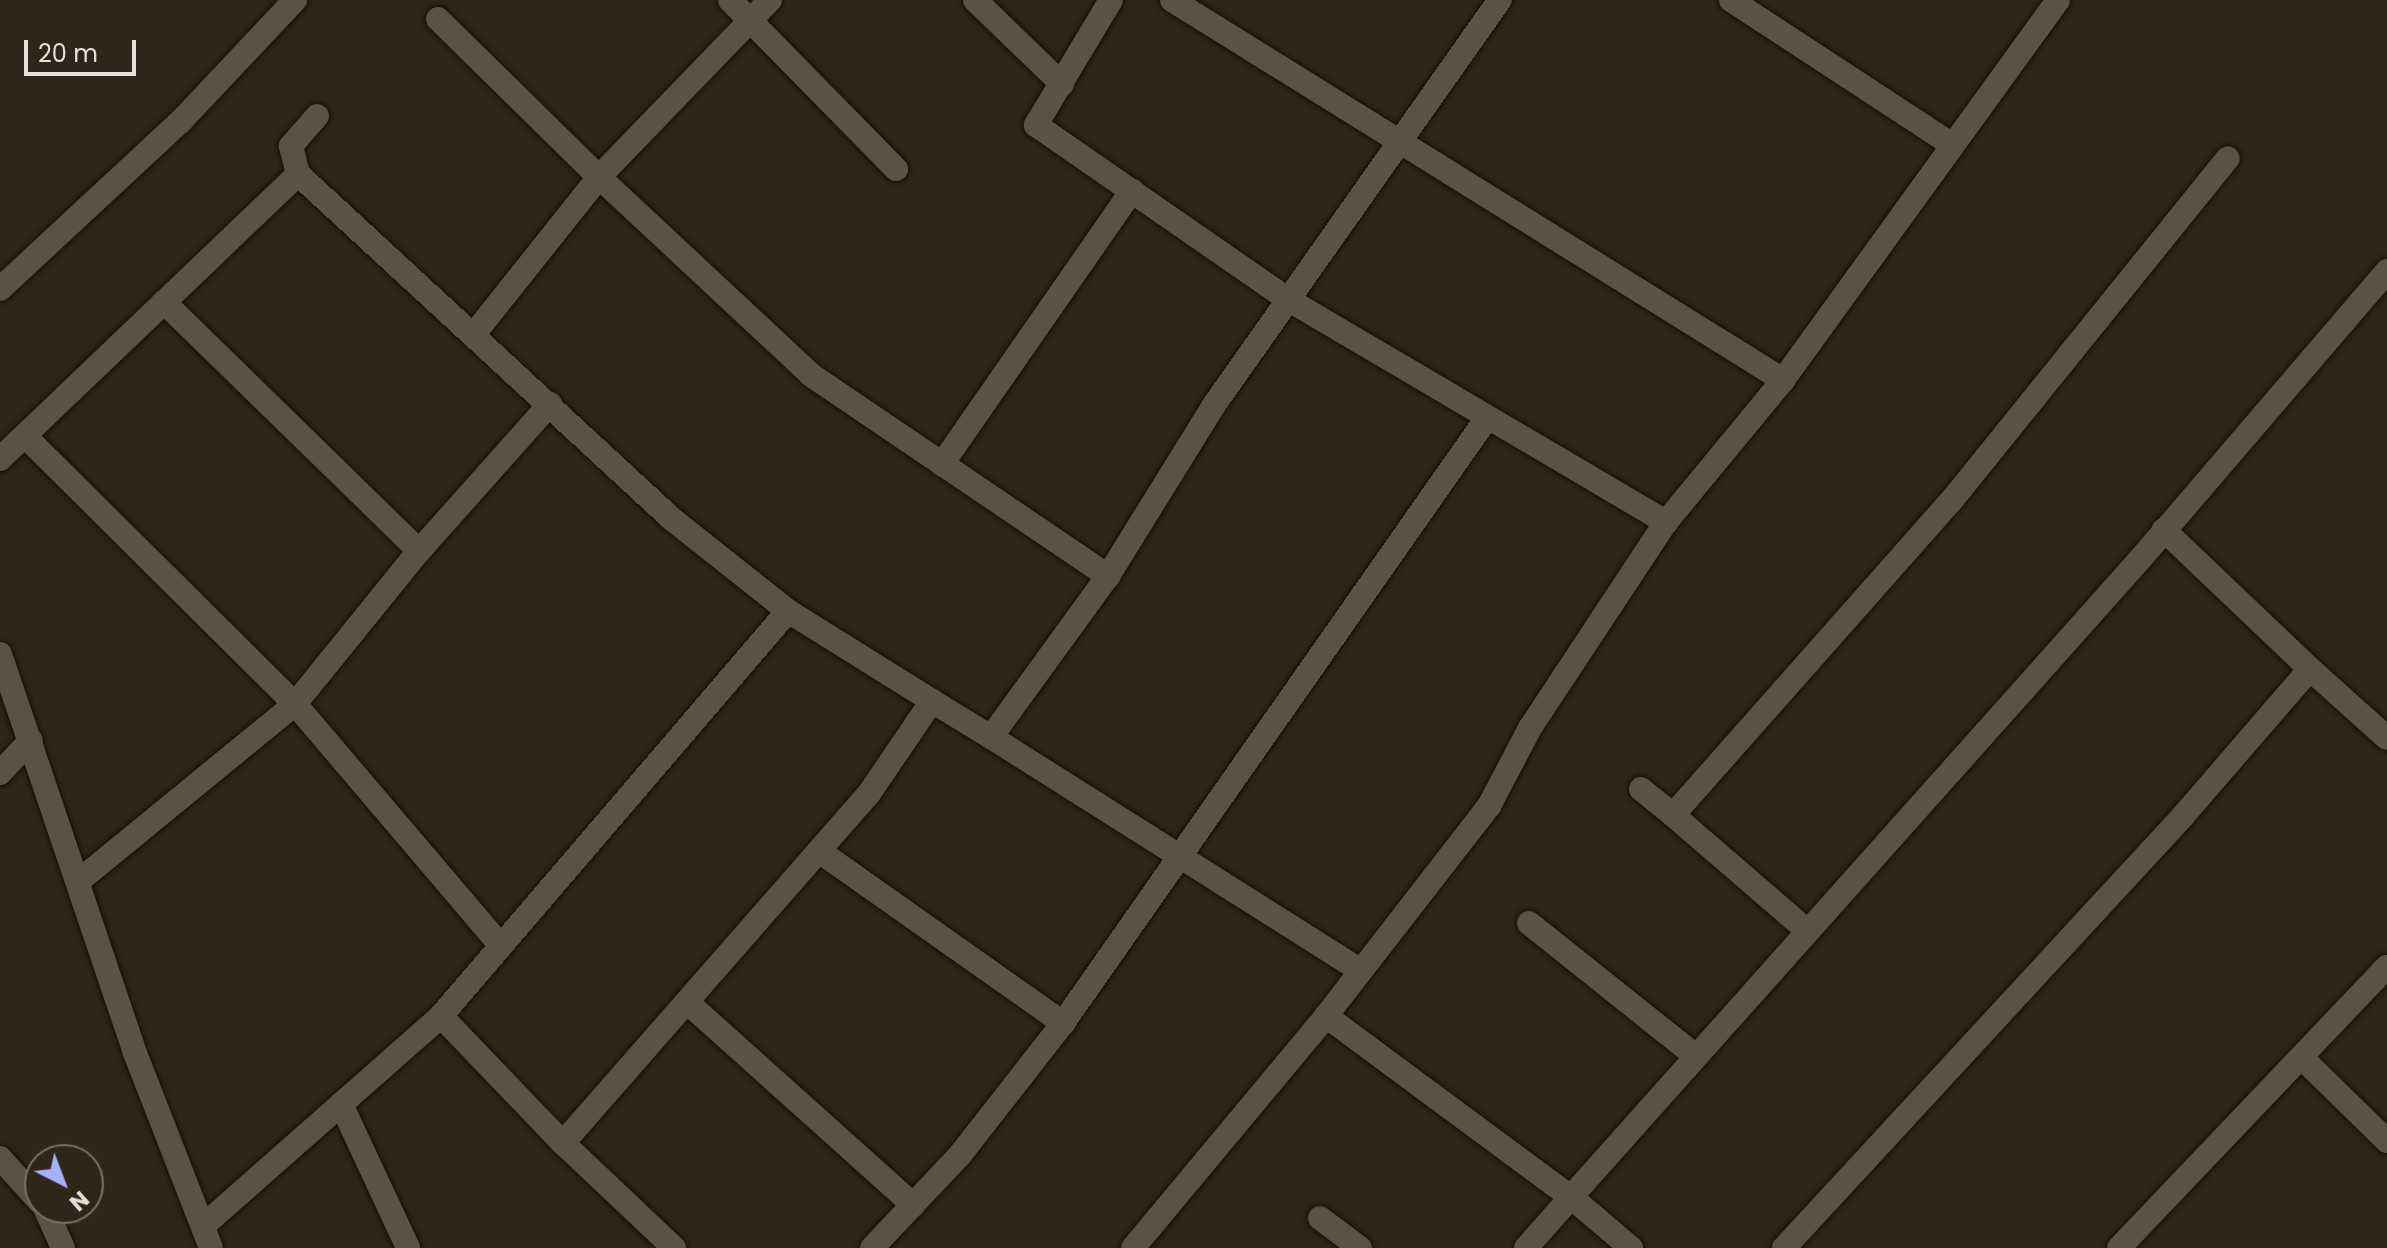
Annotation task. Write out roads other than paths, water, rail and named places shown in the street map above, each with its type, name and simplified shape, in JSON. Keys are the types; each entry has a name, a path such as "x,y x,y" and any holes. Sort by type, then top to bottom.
{"street":[{"path":"0,289 180,122 295,0"},
{"path":"730,0 896,169"},
{"path":"475,333 599,177 770,0"},
{"path":"975,0 1062,84"},
{"path":"1111,0 1036,125 1289,300 1666,522"},
{"path":"1172,0 1783,380"},
{"path":"991,737 1108,576 1214,405 1500,0"},
{"path":"1731,0 1953,145"},
{"path":"1133,1248 1326,1016 1489,806 1530,728 1666,522 1783,380 2058,0"},
{"path":"438,19 599,177 811,375 1108,576"},
{"path":"317,116 291,146 298,174 475,333 672,519 788,611 1360,970"},
{"path":"1673,815 1952,500 2228,158"},
{"path":"0,459 298,174"},
{"path":"942,464 1132,191"},
{"path":"1526,1248 1693,1054 2164,530 2387,271"},
{"path":"164,302 419,551"},
{"path":"79,881 295,704 419,551 550,404"},
{"path":"872,1248 960,1155 1063,1023 1487,418"},
{"path":"25,436 295,704 501,946"},
{"path":"2164,530 2387,738"},
{"path":"0,654 135,1053 207,1237 341,1104 441,1016 788,611"},
{"path":"1784,1248 2183,816 2310,669"},
{"path":"563,1143 868,795 932,701"},
{"path":"0,773 31,740"},
{"path":"1641,789 1805,929"},
{"path":"819,851 1063,1023"},
{"path":"1529,923 1693,1054"},
{"path":"2119,1248 2387,967"},
{"path":"687,1002 913,1205"},
{"path":"441,1016 657,1243"},
{"path":"1326,1016 1571,1197 1631,1248"},
{"path":"2302,1058 2387,1141"},
{"path":"341,1104 408,1248"},
{"path":"0,1158 24,1184"},
{"path":"1320,1218 1360,1248"},
{"path":"52,1224 63,1248"}]}
